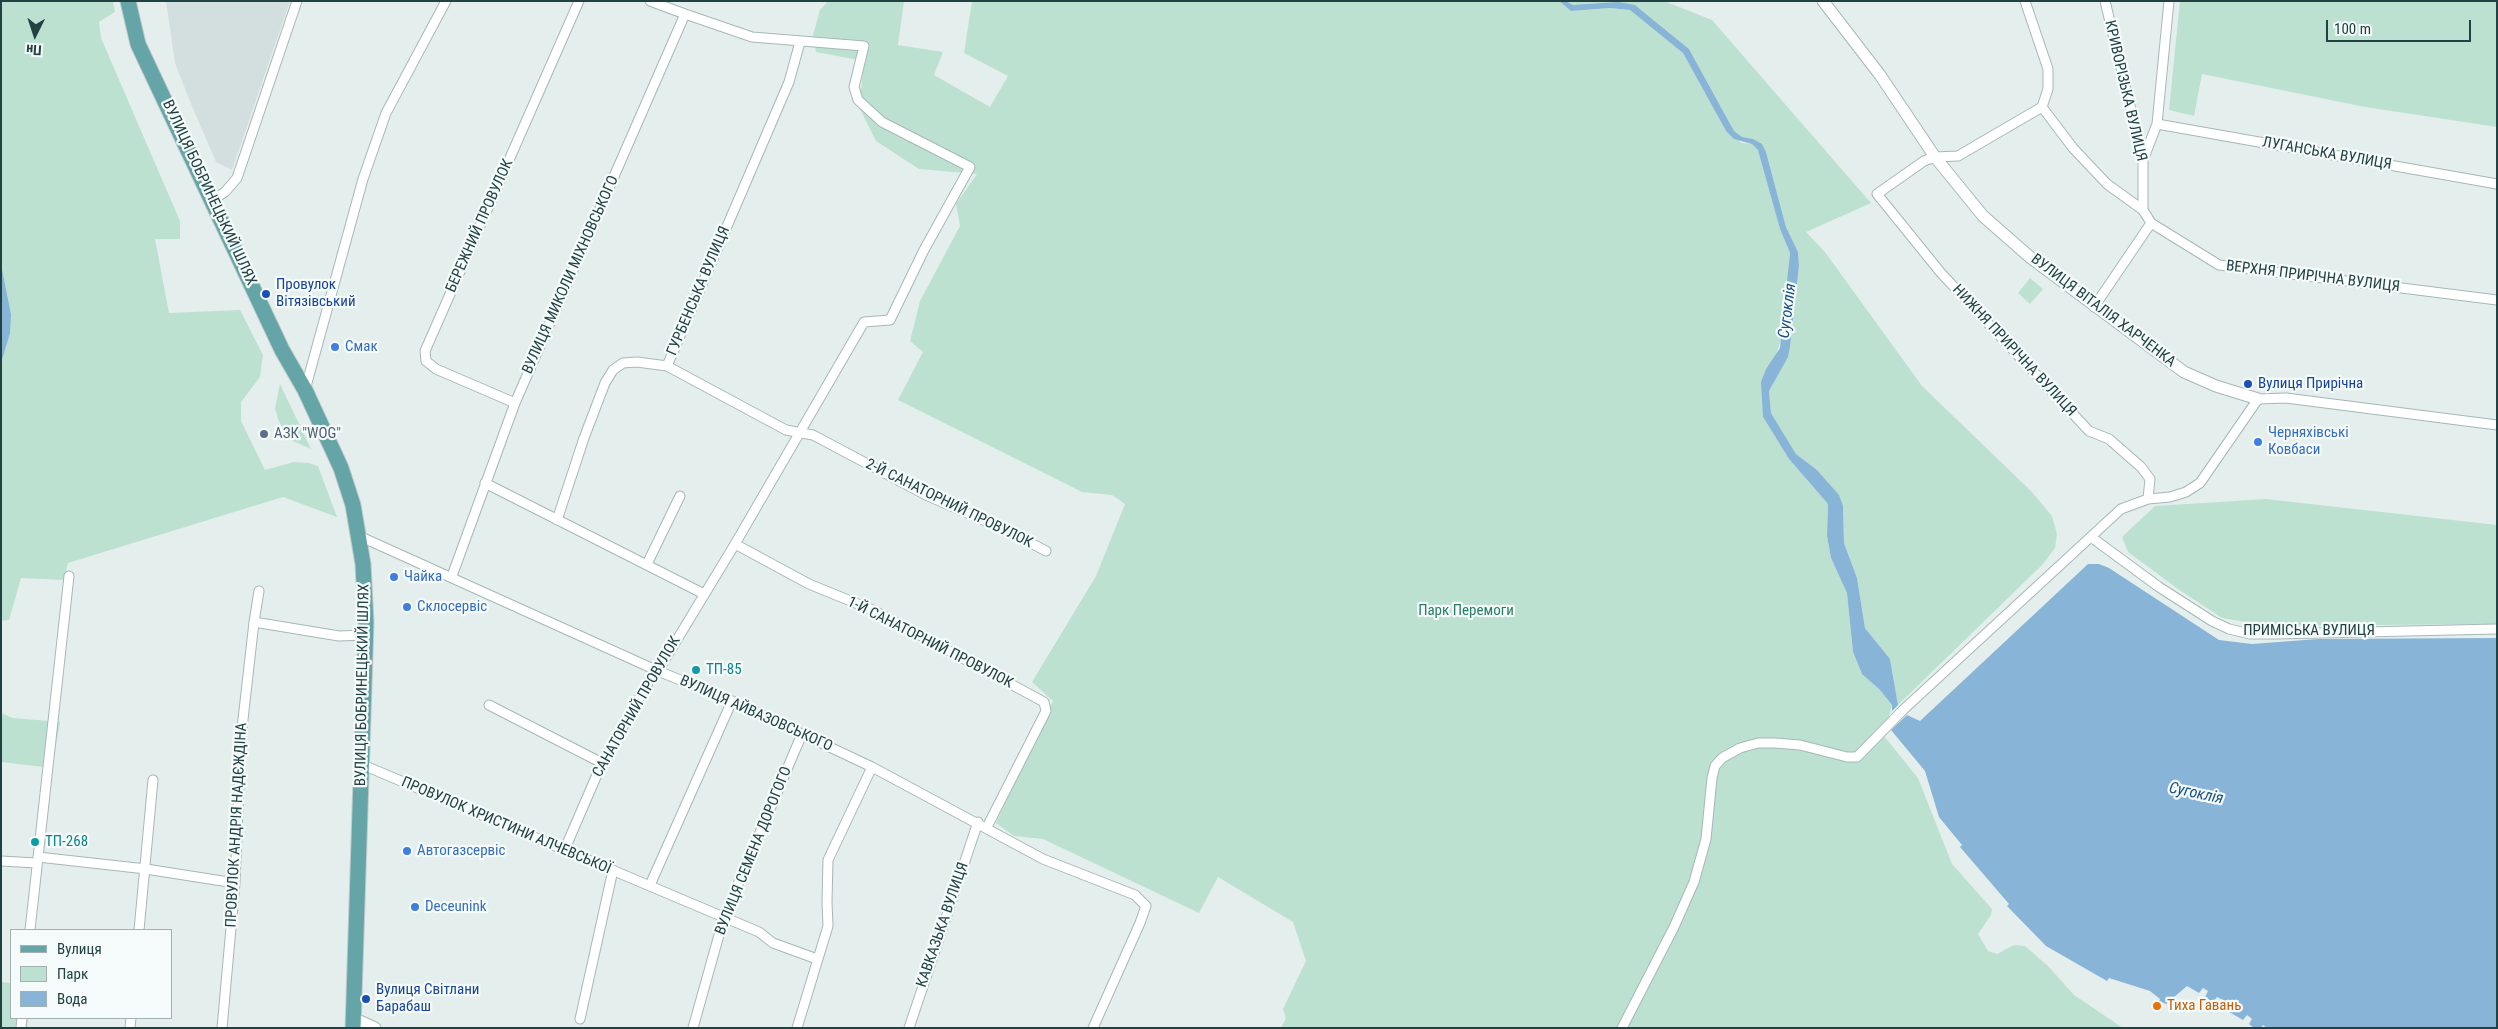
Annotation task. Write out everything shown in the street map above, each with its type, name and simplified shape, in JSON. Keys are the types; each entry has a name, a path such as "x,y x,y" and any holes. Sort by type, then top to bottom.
{"main road":[{"name":"ВУЛИЦЯ БОБРИНЕЦЬКИЙ ШЛЯХ","path":"128,1 138,44 282,350 305,390 340,468 353,505 363,566 366,635 353,1023"}],"street":[{"path":"212,200 226,192 237,178 297,1"},
{"path":"305,390 363,179 386,113 446,1"},
{"name":"БЕРЕЖНИЙ ПРОВУЛОК","path":"515,403 436,369 426,361 425,351 579,1"},
{"path":"650,1 752,37 800,42"},
{"name":"ВУЛИЦЯ ВІТАЛІЯ ХАРЧЕНКА","path":"1823,1 1880,75 1935,157 1983,216 2031,258 2094,307 2184,372 2216,386 2258,399 2286,398 2497,425"},
{"path":"1935,157 1958,156 2042,107 2048,89 2048,69 2025,1"},
{"name":"КРИВОРІЗЬКА ВУЛИЦЯ","path":"2104,1 2144,160 2144,210"},
{"path":"2144,160 2157,124 2169,1"},
{"name":"ВУЛИЦЯ МИКОЛИ МІХНОВСЬКОГО","path":"452,576 515,403 686,14"},
{"name":"ГУРБЕНСЬКА ВУЛИЦЯ","path":"557,520 584,438 605,383 613,370 623,363 637,362 667,366 789,82 800,42"},
{"name":"САНАТОРНИЙ ПРОВУЛОК","path":"564,851 602,763 652,676 658,670 735,544 864,322 890,320 924,250 970,167 882,122 858,100 854,87 864,46 800,42"},
{"path":"2042,107 2073,148 2107,184 2144,210 2151,223 2094,307"},
{"name":"ЛУГАНСЬКА ВУЛИЦЯ","path":"2157,124 2497,184"},
{"name":"НИЖНЯ ПРИРІЧНА ВУЛИЦЯ","path":"1935,157 1924,161 1876,194 1941,273 2089,431 2109,440 2141,467 2150,479 2148,499"},
{"name":"ВЕРХНЯ ПРИРІЧНА ВУЛИЦЯ","path":"2151,223 2219,264 2497,300"},
{"name":"2-Й САНАТОРНИЙ ПРОВУЛОК","path":"667,366 786,430 813,435 926,495 1004,529 1046,551"},
{"path":"1622,1028 1674,927 1694,882 1706,839 1712,778 1719,762 1740,748 1758,743 1775,742 1800,745 1847,757 1857,757 1902,710 2121,509 2148,499 2170,497 2186,492 2200,482 2258,399"},
{"path":"485,483 704,594"},
{"path":"647,564 680,496"},
{"name":"ВУЛИЦЯ АЙВАЗОВСЬКОГО","path":"359,536 452,576 658,670 732,701 872,767 1043,858 1135,895 1146,906 1093,1028"},
{"name":"ПРИМІСЬКА ВУЛИЦЯ","path":"2091,537 2195,611 2229,629 2250,634 2497,629"},
{"name":"1-Й САНАТОРНИЙ ПРОВУЛОК","path":"735,544 808,584 875,611 1044,702 1046,711 987,827"},
{"path":"30,929 69,576"},
{"name":"ПРОВУЛОК АНДРІЯ НАДЄЖДІНА","path":"222,1028 235,883 241,737 259,591"},
{"path":"254,622 339,636 366,635"},
{"path":"650,886 732,701"},
{"path":"489,705 602,763"},
{"name":"ВУЛИЦЯ СЕМЕНА ДОРОГОГО","path":"692,1028 724,917 802,734"},
{"name":"ПРОВУЛОК ХРИСТИНИ АЛЧЕВСЬКОЇ","path":"363,765 759,932 773,944 817,960"},
{"path":"797,1028 828,926 826,902 828,860 872,767"},
{"path":"140,929 153,780"},
{"name":"КАВКАЗЬКА ВУЛИЦЯ","path":"909,1028 978,822"},
{"path":"1,861 38,860 146,869 235,883"},
{"path":"580,1019 613,870"},
{"path":"353,1023 375,1028"}],"shaded area":[{"path":"166,1 290,1 232,170 216,162 191,104 175,63"}],"green space":[{"path":"1,1 113,1 115,12 99,22 101,38 180,221 180,239 155,239 169,313 240,310 263,355 260,377 241,402 241,421 265,470 294,462 318,466 337,517 283,497 68,563 64,580 21,578 9,620 1,621 1,363 11,314 1,264"},
{"name":"Парк Перемоги","path":"828,1 904,1 898,45 943,52 934,75 990,107 1008,76 964,53 972,1 1559,1 1571,11 1610,8 1630,10 1652,27 1683,53 1726,131 1742,143 1752,144 1758,150 1761,157 1780,229 1790,253 1783,334 1775,358 1766,369 1763,417 1789,459 1828,504 1827,536 1831,558 1847,592 1853,652 1862,674 1880,690 1892,705 1884,736 1918,778 1952,864 1992,909 1991,915 1978,934 1988,951 1997,954 2014,945 2025,946 2048,966 2074,995 2123,1028 1281,1028 1286,1018 1283,1009 1306,961 1293,922 1218,877 1199,913 1043,839 1014,836 996,823 1053,701 1032,682 1096,576 1125,504 1112,495 1082,492 898,400 923,352 910,341 920,301 960,226 956,204 977,174 919,169 876,141 859,107 864,61 816,52 813,35 820,10"},
{"path":"1566,1 1664,1 1712,20 1871,203 1806,232 1825,252 1922,386 2031,491 2052,516 2057,534 2055,548 2043,564 1898,705 1890,659 1865,628 1857,578 1844,543 1843,506 1817,470 1796,454 1771,413 1769,391 1790,347 1799,266 1798,252 1786,227 1766,152 1753,139 1742,137 1734,131 1689,49 1635,5 1573,5"},
{"path":"2180,1 2497,1 2497,127 2365,107 2202,74 2194,116 2169,110"},
{"path":"2030,278 2043,289 2030,304 2018,293"},
{"path":"280,384 311,449 288,439 278,419 275,408"},
{"path":"2266,499 2497,525 2497,624 2270,626 2222,618 2178,589 2128,552 2122,537 2155,506"},
{"path":"1,713 13,718 60,722 52,768 1,762"},
{"path":"1,982 10,983 10,1019 28,1019 27,1028 1,1028"}],"water":[{"name":"Сугоклія","path":"1559,1 1566,1 1573,5 1618,2 1635,5 1689,49 1734,131 1742,137 1753,139 1762,144 1766,152 1786,227 1798,252 1799,266 1790,347 1788,357 1769,391 1771,413 1796,454 1817,470 1839,495 1843,506 1844,543 1857,578 1865,628 1890,659 1898,705 1892,711 1892,705 1880,690 1862,674 1853,652 1847,593 1831,558 1827,536 1828,504 1789,459 1763,417 1761,382 1766,369 1780,348 1790,253 1780,229 1758,150 1752,144 1734,139 1726,131 1683,53 1630,10 1610,8 1571,11"},
{"path":"1,264 11,314 10,333 1,363"},
{"name":"Сугоклія","path":"2088,564 2099,564 2109,568 2219,640 2252,644 2318,639 2497,638 2497,1028 2267,1028 2263,1025 2261,1028 2254,1028 2249,1024 2252,1019 2247,1015 2243,1020 2219,1006 2223,1000 2217,997 2213,1002 2205,997 2208,991 2203,988 2199,993 2187,986 2166,1004 2159,1001 2160,999 2150,991 2109,978 2107,981 2046,946 2007,906 2009,904 1960,847 1962,845 1939,817 1925,771 1891,730 1907,715 1920,721"}],"place":[{"name":"Провулок Вітязівський","path":"266,294"},
{"name":"Смак","path":"335,347"},
{"name":"Вулиця Прирічна","path":"2248,384"},
{"name":"АЗК \"WOG\"","path":"264,434"},
{"name":"Черняхівські Ковбаси","path":"2258,442"},
{"name":"Чайка","path":"394,577"},
{"name":"Склосервіс","path":"407,607"},
{"name":"ТП-85","path":"696,670"},
{"name":"ТП-268","path":"35,842"},
{"name":"Автогазсервіс","path":"407,851"},
{"name":"Deceunink","path":"415,907"},
{"name":"Вулиця Світлани Барабаш","path":"366,999"},
{"name":"Тиха Гавань","path":"2157,1006"}]}
